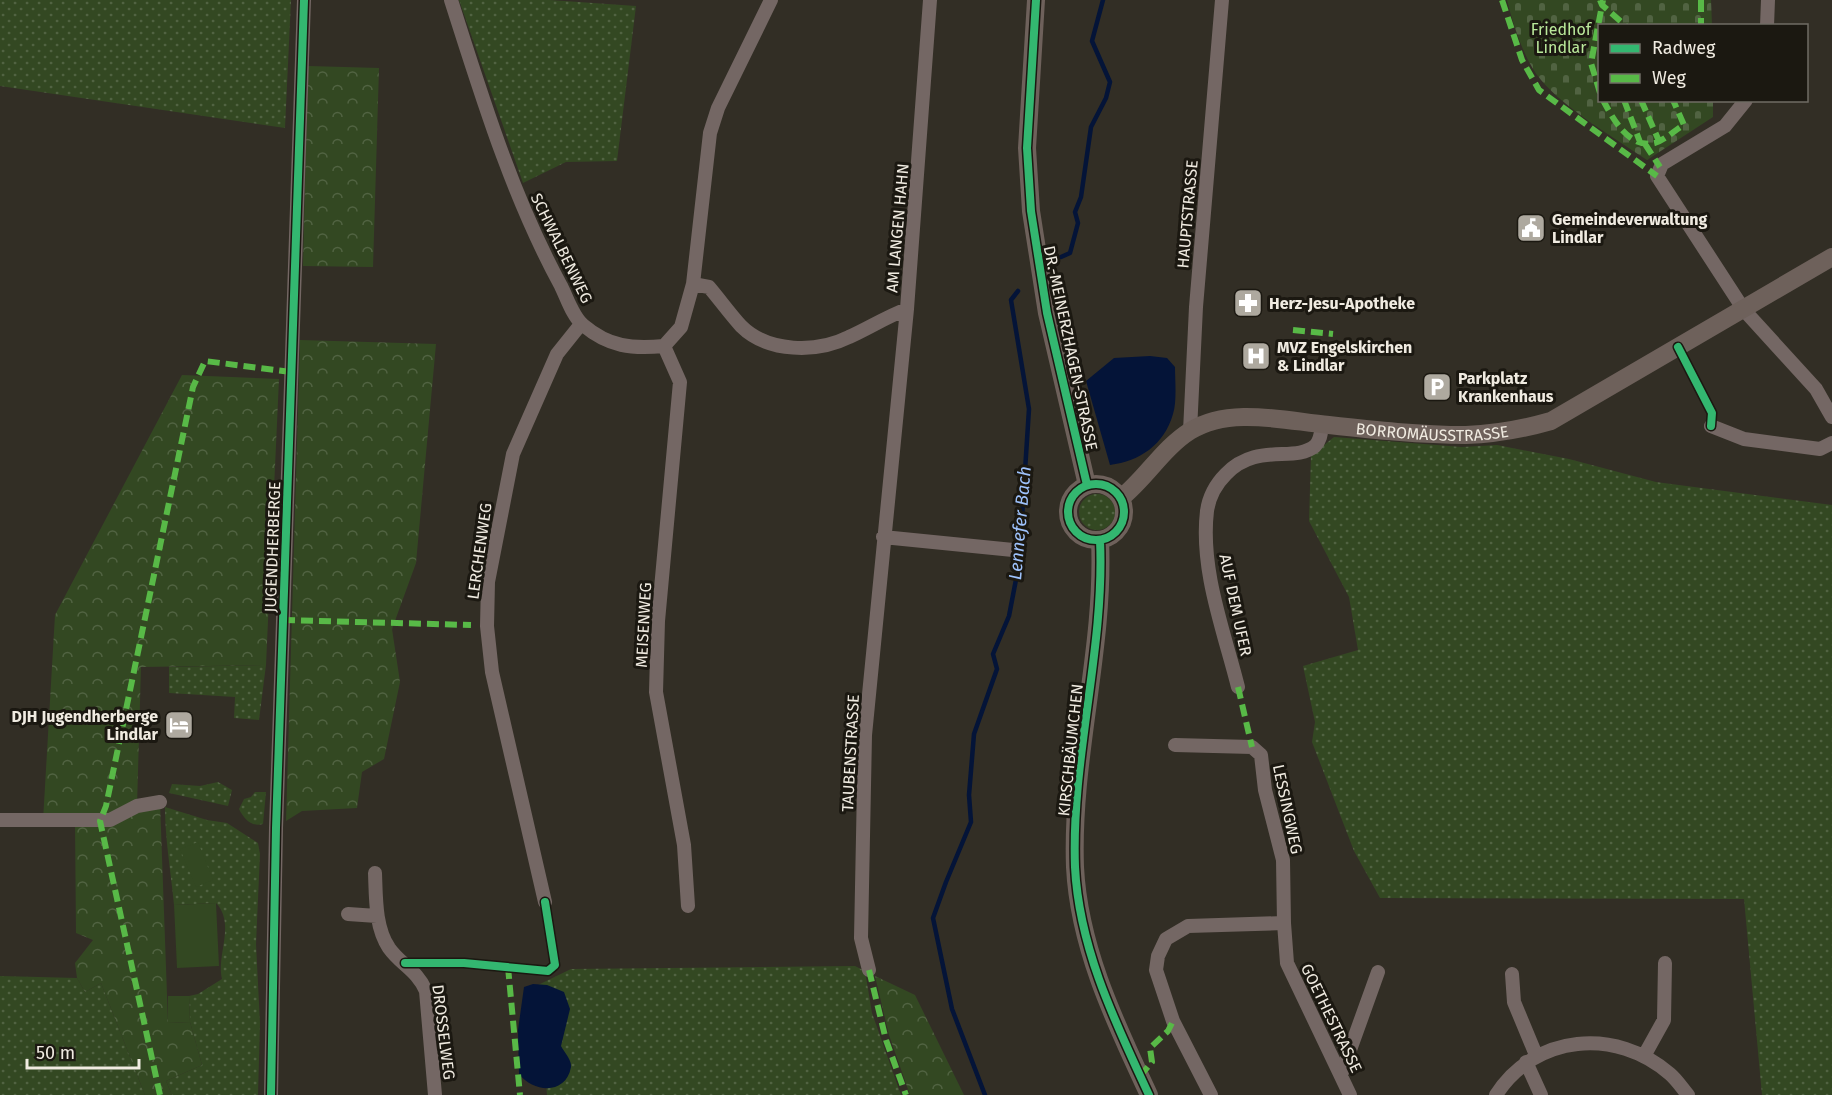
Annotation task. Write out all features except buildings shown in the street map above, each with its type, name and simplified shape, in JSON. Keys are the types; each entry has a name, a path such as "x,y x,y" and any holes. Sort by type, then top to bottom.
{"main road":[{"name":"DR.-MEINERZHAGEN-STRASSE","path":"1036,0 1028,148 1031,211 1047,313 1087,485"},
{"name":"BORROMÄUSSTRASSE","path":"1121,498 1139,483 1165,452 1190,430 1214,421 1243,417 1466,435 1518,430 1551,421 1832,257"},
{"path":"1087,485 1107,485 1121,498 1125,508 1119,529 1111,536 1100,540 1084,537 1077,533 1068,518 1068,510 1074,494 1087,485"},
{"name":"KIRSCHBÄUMCHEN","path":"1100,540 1101,585 1081,760 1075,829 1075,868 1082,922 1100,987 1149,1095"}],"street":[{"name":"JUGENDHERBERGE","path":"271,1095 276,828 304,0"},
{"name":"SCHWALBENWEG","path":"451,0 516,191 534,236 581,324 607,343 633,349 664,346"},
{"path":"664,346 681,327 693,284 710,132 718,108 771,0"},
{"name":"AM LANGEN HAHN","path":"693,284 709,287 743,328 768,342 790,348 815,348 847,339 882,319 907,309 930,0"},
{"name":"HAUPTSTRASSE","path":"1190,430 1196,307 1222,0"},
{"path":"1767,24 1768,0"},
{"path":"1744,102 1725,126 1662,164 1657,176 1744,310 1816,390 1832,417"},
{"name":"TAUBENSTRASSE","path":"869,970 861,938 865,735 907,309"},
{"name":"LERCHENWEG","path":"545,902 492,672 487,626 488,582 513,454 557,354 581,324"},
{"name":"MEISENWEG","path":"664,346 680,382 658,621 656,692 684,845 688,906"},
{"name":"AUF DEM UFER","path":"1238,687 1208,564 1210,501 1221,479 1241,461 1253,456 1305,451 1315,446 1321,436 1322,425"},
{"path":"1711,426 1744,440 1820,449 1832,443"},
{"path":"883,537 1013,550"},
{"name":"LESSINGWEG","path":"1175,745 1252,747 1261,755 1265,790 1283,861 1284,923"},
{"path":"0,820 110,820 137,806 160,802"},
{"name":"DROSSELWEG","path":"375,873 377,916 389,948 420,978 426,991 435,1095"},
{"path":"348,914 377,916"},
{"path":"1211,1095 1173,1021 1155,970 1158,956 1166,939 1188,926 1284,923"},
{"name":"GOETHESTRASSE","path":"1284,923 1287,963 1350,1095"},
{"path":"1644,1056 1664,1020 1665,963"},
{"path":"1341,1075 1378,972"},
{"path":"1512,974 1514,1002 1541,1095"},
{"path":"1496,1095 1505,1081 1531,1059 1549,1049 1590,1042 1644,1056 1670,1074 1688,1095"}],"green space":[{"path":"0,0 291,0 285,128 0,86"},
{"path":"459,0 550,0 636,6 617,161 566,162 523,183"},
{"name":"Friedhof Lindlar","path":"1507,0 1711,0 1712,24 1598,24 1598,102 1713,102 1713,117 1647,160 1576,112 1551,91 1535,72 1516,31"},
{"path":"308,66 379,68 373,267 303,266"},
{"path":"300,340 436,344 416,563 392,629 400,682 384,759 362,772 357,808 302,811 286,821"},
{"path":"182,375 279,379 266,665 141,667 137,806 160,802 168,1023 190,1022 202,1065 166,1081 172,1095 145,1095 101,983 85,992 77,978 75,963 93,940 76,933 75,821 43,821 55,615"},
{"path":"1334,437 1462,447 1497,445 1569,459 1656,482 1832,505 1832,1095 1762,1095 1744,899 1380,898 1354,851 1312,742 1315,722 1303,666 1358,650 1349,597 1309,521 1311,456"},
{"path":"1097,494 1110,499 1115,512 1110,525 1097,530 1084,525 1079,512 1084,499"},
{"path":"266,665 259,720 234,718 235,697 169,693 169,667"},
{"path":"218,782 232,790 228,806 169,793 172,784 200,786"},
{"path":"255,792 266,792 263,824 259,825 248,821 239,809 244,799 251,797"},
{"path":"165,807 207,820 227,823 258,843 260,854 256,944 260,1023 258,1095 172,1095 166,1081 202,1065 190,1022 189,996 198,994 222,979 221,960 225,920 216,903 174,905"},
{"path":"198,842 213,880 196,887 180,849"},
{"path":"216,903 219,966 177,968 174,905"},
{"path":"855,966 865,971 872,1013 901,1095 547,1095 538,985 571,969"},
{"path":"0,976 77,978 85,992 101,983 145,1095 0,1095"},
{"path":"875,976 915,995 964,1095 910,1095 889,1035"},
{"path":"168,996 189,996 190,1022 168,1023"}],"water":[{"path":"1150,356 1167,358 1175,367 1174,409 1169,425 1157,443 1149,450 1131,460 1110,465 1086,381 1114,358"},
{"path":"533,984 547,985 564,992 570,1009 561,1046 571,1067 563,1083 556,1087 541,1088 525,1080 519,1074 518,1030 524,987"}],"waterway":[{"name":"Lennefer Bach","path":"1061,257 1070,253 1078,223 1075,212 1081,197 1091,127 1106,98 1110,82 1092,41 1103,0"},
{"name":"Lennefer Bach","path":"985,1095 952,1009 933,918 971,822 969,795 974,734 997,669 993,654 1009,616 1019,564 1029,409 1011,300 1018,291"}],"marked path":[{"path":"1502,0 1522,60 1539,90 1657,176"},
{"path":"1600,0 1602,5 1624,24"},
{"path":"1598,24 1603,0"},
{"path":"1701,0 1701,24"},
{"path":"1598,26 1591,63 1598,86"},
{"path":"1604,102 1623,131 1637,141 1646,144 1659,142 1684,125 1674,102"},
{"path":"1625,102 1640,142"},
{"path":"1642,102 1659,141"},
{"path":"1645,144 1660,167"},
{"path":"1293,330 1333,334"},
{"path":"160,1095 100,821 106,806 193,387 205,361 291,372"},
{"path":"283,620 471,625"},
{"path":"1238,687 1252,747"},
{"path":"508,967 520,1095"},
{"path":"869,970 886,1040 906,1095"},
{"path":"1140,1076 1152,1062 1150,1048 1168,1031 1173,1021"}],"cycle path":[{"path":"271,1095 276,828 304,0"},
{"path":"1036,0 1027,148 1031,211 1047,313 1087,485"},
{"path":"1678,347 1712,413 1711,426"},
{"path":"1090,484 1102,484 1116,492 1124,506 1124,512 1122,523 1116,532 1102,540 1090,540 1073,528 1068,518 1068,506 1080,489 1090,484"},
{"path":"1100,540 1098,622 1078,785 1075,867 1083,927 1091,955 1112,1012 1149,1095"},
{"path":"405,963 464,963 548,971 555,965 545,902"}],"place":[{"name":"Gemeindeverwaltung Lindlar","path":"1531,228"},
{"name":"Herz-Jesu-Apotheke","path":"1248,303"},
{"name":"MVZ Engelskirchen & Lindlar","path":"1256,356"},
{"name":"Parkplatz Krankenhaus","path":"1437,387"},
{"name":"DJH Jugendherberge Lindlar","path":"179,725"}]}
